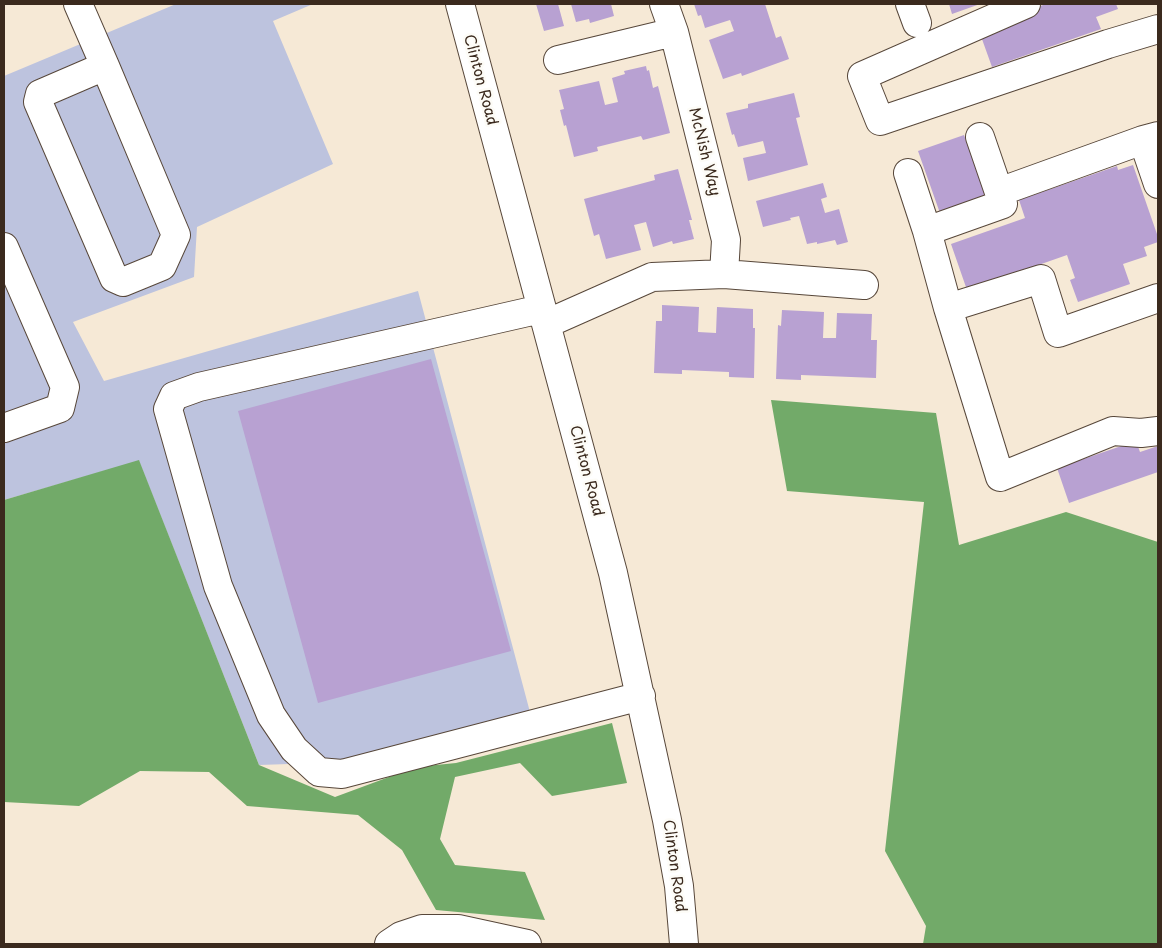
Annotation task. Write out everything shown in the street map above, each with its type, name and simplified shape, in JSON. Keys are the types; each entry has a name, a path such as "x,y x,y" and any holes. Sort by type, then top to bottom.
{"street":[{"path":"78,4 105,66 176,235 162,266 123,282 114,278 38,102 40,94 105,66"},
{"name":"Clinton Road","path":"460,4 613,572 667,820 679,886 684,944"},
{"name":"McNish Way","path":"664,4 674,32 726,240 724,274"},
{"path":"1026,4 862,76 880,121 1158,29"},
{"path":"558,60 674,32"},
{"path":"927,231 1003,204 980,137"},
{"path":"999,192 1151,138 1158,184"},
{"path":"908,173 1000,477 1113,431 1141,433 1158,431"},
{"path":"4,247 65,387 60,408 4,428"},
{"path":"641,696 342,774 319,772 294,749 272,715 222,595 168,409 174,396 199,387 544,317 652,277 724,274 864,285"},
{"path":"948,308 1041,279 1058,333 1158,298"},
{"path":"389,944 401,936 422,929 458,928 527,944"}],"shaded area":[{"path":"176,4 313,4 273,21 333,164 197,227 194,277 73,322 104,381 418,291 535,731 439,759 259,765 139,461 4,500 4,76"}],"green space":[{"path":"771,400 936,413 959,545 1066,512 1158,542 1158,944 923,944 926,926 885,851 924,502 787,491"},
{"path":"139,460 259,765 335,797 416,767 456,763 612,723 627,783 552,796 520,763 455,777 440,839 455,865 525,872 545,920 436,910 402,850 358,815 247,806 209,772 140,771 79,806 4,802 4,500"}],"building":[{"path":"536,4 558,4 564,26 544,31"},
{"path":"571,4 611,4 614,16 590,23 589,19 576,22"},
{"path":"694,4 765,4 776,38 781,36 789,59 742,76 741,73 723,79 709,40 734,31 730,20 705,28 701,15 698,16"},
{"path":"949,4 980,4 952,14"},
{"path":"1046,4 1116,4 1118,9 1096,17 1101,29 992,67 978,28"},
{"path":"646,66 647,71 649,70 653,88 658,86 670,133 643,140 641,136 597,147 598,151 574,157 560,110 564,109 559,90 599,81 605,105 618,102 612,78 625,74 624,71"},
{"path":"794,93 800,117 796,118 808,165 748,181 743,158 766,153 763,141 738,147 734,134 732,135 726,113 748,108 748,104"},
{"path":"964,135 987,200 941,216 918,151"},
{"path":"1133,165 1158,237 1158,242 1144,247 1147,256 1123,264 1130,284 1078,302 1070,280 1075,278 1067,255 967,290 951,244 1025,218 1019,200 1117,166 1118,170"},
{"path":"678,169 692,220 689,220 694,239 673,244 672,241 653,247 646,222 634,225 641,250 606,259 599,234 594,236 584,199 655,180 654,175"},
{"path":"823,183 827,197 821,199 825,213 839,209 848,242 837,245 835,240 807,244 799,216 763,227 756,201"},
{"path":"662,305 699,307 698,332 716,333 717,307 753,309 753,328 755,328 754,378 729,377 729,372 682,370 682,374 654,373 656,321 662,321"},
{"path":"782,310 824,312 823,338 836,338 837,313 872,314 871,340 877,340 876,378 801,375 801,380 776,379 778,325 781,326"},
{"path":"431,359 511,651 318,703 238,411"},
{"path":"1136,441 1140,452 1158,446 1158,472 1069,503 1057,468"}]}
